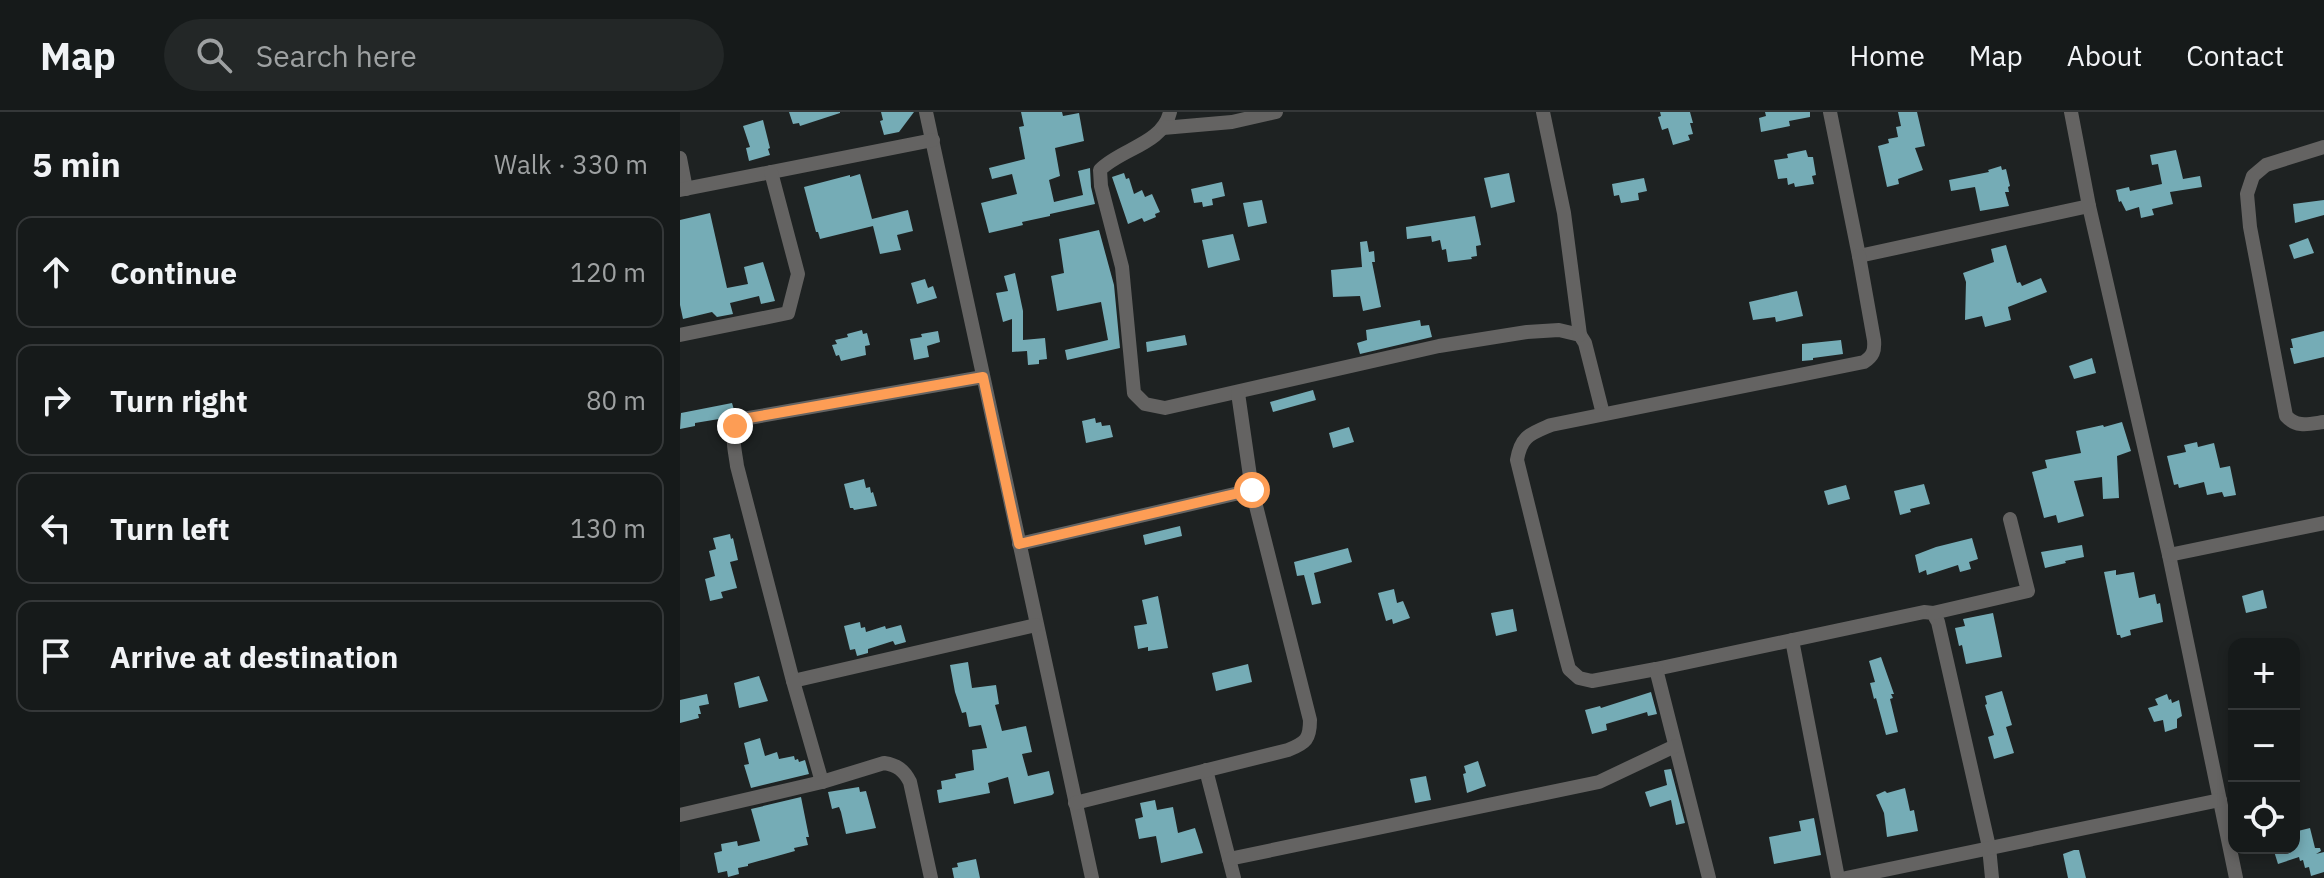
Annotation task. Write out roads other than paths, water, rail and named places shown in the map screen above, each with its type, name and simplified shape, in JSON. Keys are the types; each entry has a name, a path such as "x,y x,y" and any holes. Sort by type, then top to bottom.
{"street":[{"path":"926,112 1092,878"},
{"path":"1170,112 1163,128 1139,146 1110,160 1100,170 1101,186 1122,267 1134,393 1145,404 1165,408 1439,346 1543,331 1559,330 1580,335"},
{"path":"1163,128 1232,122 1276,112"},
{"path":"1543,112 1564,213 1580,335 1585,343 1603,414"},
{"path":"1830,112 1874,340 1871,357 1864,362 1551,425 1530,434 1519,445 1517,460 1569,669 1579,678 1592,681 2028,591 2010,519"},
{"path":"2071,112 2089,206 2169,555 2236,878"},
{"path":"680,158 683,189 933,140"},
{"path":"2324,147 2266,165 2253,176 2247,194 2250,227 2286,416 2301,425 2324,422"},
{"path":"680,335 788,313 798,274 771,172"},
{"path":"1859,256 2089,206"},
{"path":"822,782 737,466 735,426 743,419 983,377"},
{"path":"1075,803 1288,750 1302,744 1310,734 1310,720 1252,490 1238,393"},
{"path":"1019,544 1252,490"},
{"path":"2169,555 2324,523"},
{"path":"1933,613 1938,622 1989,847 1992,878"},
{"path":"793,681 1036,625"},
{"path":"1792,640 1838,878"},
{"path":"1656,669 1709,878"},
{"path":"1229,859 1599,782 1675,746"},
{"path":"680,815 822,782 884,763 893,765 905,772 910,782 931,878"},
{"path":"1206,770 1234,878"},
{"path":"1846,878 2220,800"}]}
